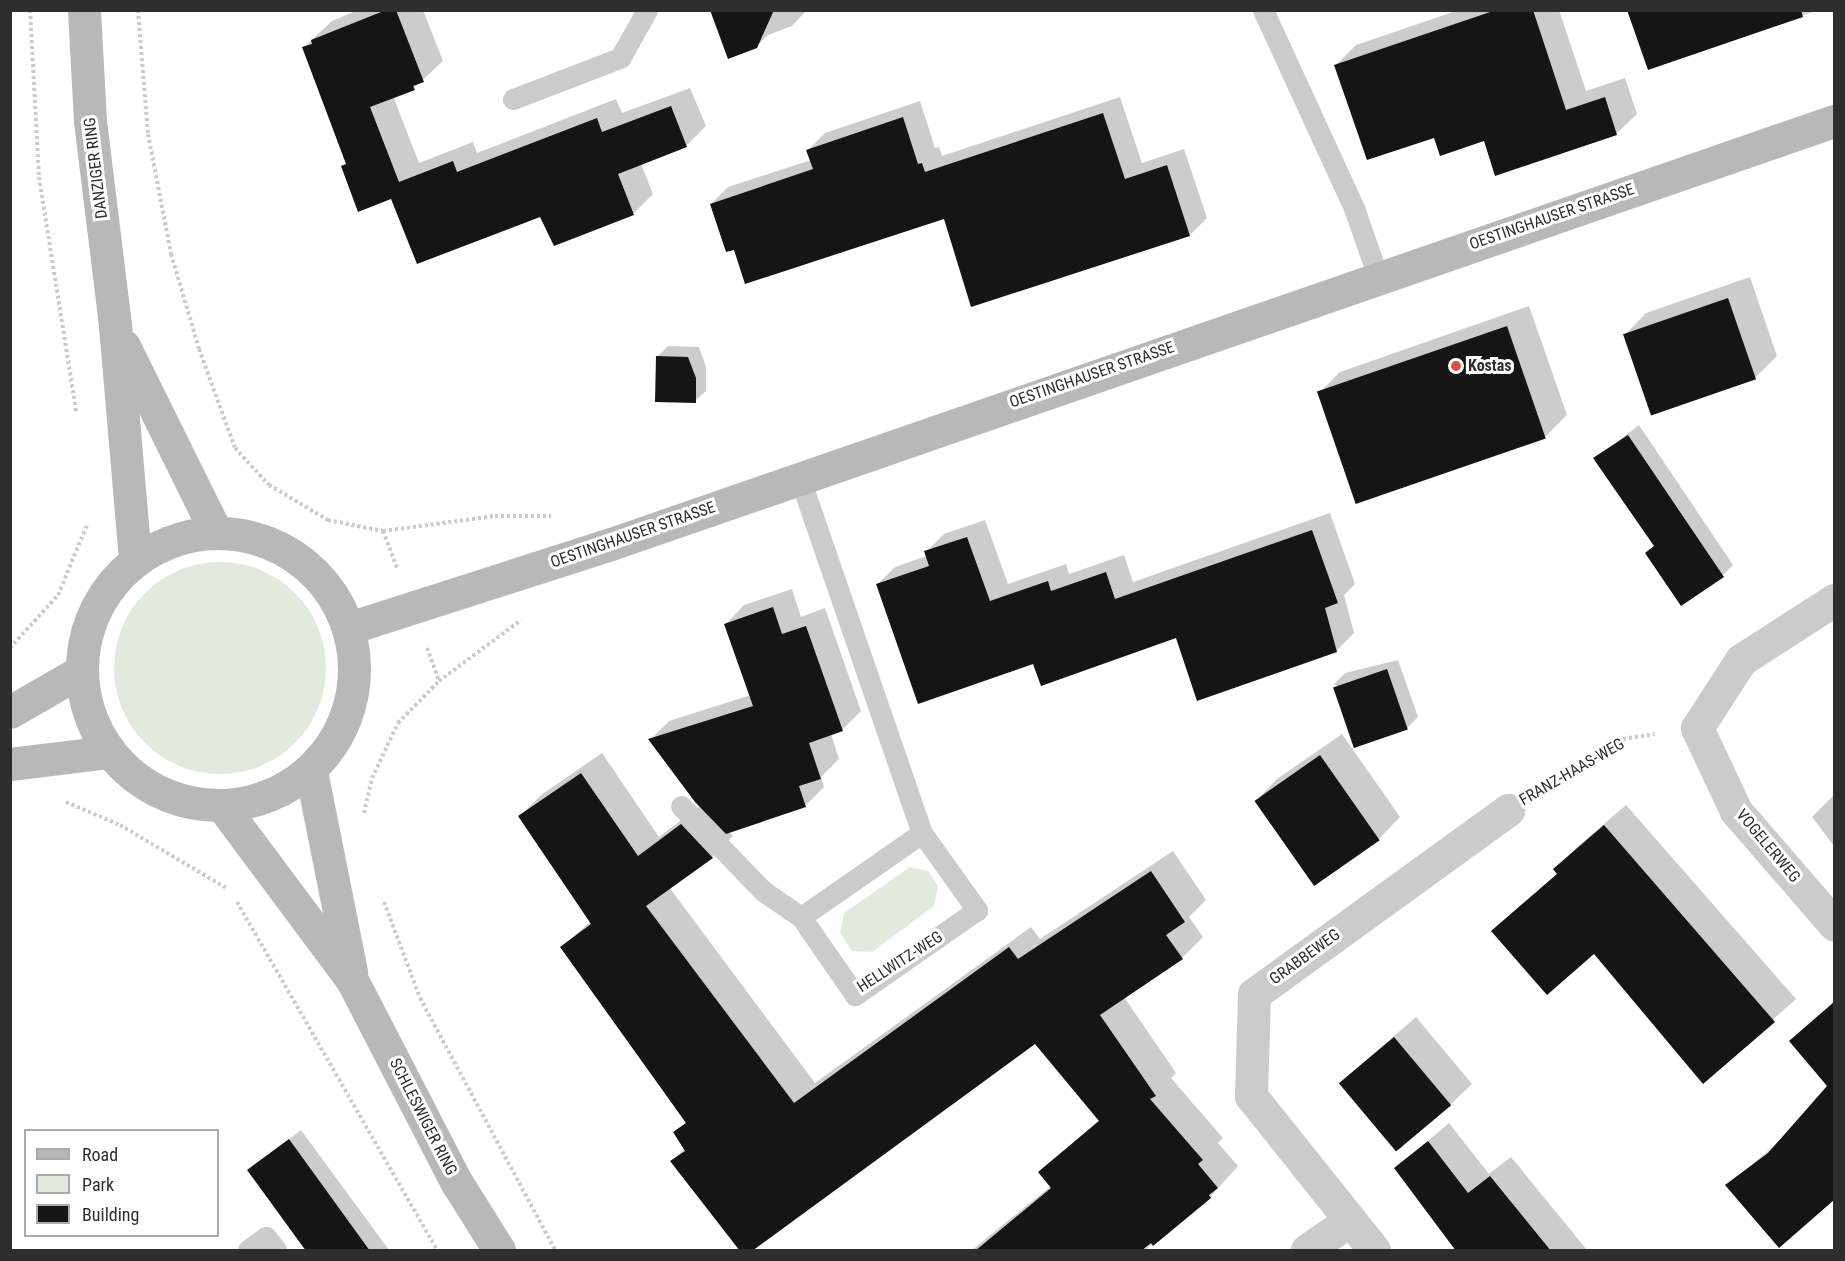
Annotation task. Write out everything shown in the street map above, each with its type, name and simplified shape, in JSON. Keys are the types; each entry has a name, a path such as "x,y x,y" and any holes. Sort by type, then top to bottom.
{"main road":[{"name":"DANZIGER RING","path":"84,10 90,121 115,326 135,560"},
{"name":"OESTINGHAUSER STRASSE","path":"349,628 611,544 799,476 1834,121"},
{"name":"DANZIGER RING","path":"115,326 216,532"},
{"path":"216,532 259,538 298,558 329,589 349,628 355,680 341,730 310,771 266,798 223,807 180,801 150,787 109,752 88,714 81,671 87,629 105,591 135,560 172,539 216,532"},
{"path":"10,712 81,671"},
{"path":"10,764 109,752"},
{"name":"SCHLESWIGER RING","path":"310,771 352,980"},
{"name":"SCHLESWIGER RING","path":"223,807 352,980 457,1183 499,1251"}],"street":[{"path":"1697,728 1741,660 1834,600"},
{"name":"VOGELERWEG","path":"1697,728 1736,811 1834,924"},
{"name":"GRABBEWEG","path":"1374,1251 1251,1096 1254,994 1508,810"},
{"path":"1307,1251 1349,1221"}],"lane":[{"path":"513,99 620,57 647,10"},
{"path":"1263,10 1354,208 1378,277"},
{"name":"HELLWITZ-WEG","path":"799,476 922,833 977,910 855,994 801,916"},
{"path":"681,806 763,891 801,916 922,833"},
{"path":"248,1251 266,1237 276,1251"}],"path":[{"path":"30,10 39,177 63,344 79,423"},
{"path":"138,10 148,134 171,254 199,349 235,448 269,485 328,520 383,531 495,516 554,515"},
{"path":"10,648 58,595 88,518"},
{"path":"363,817 372,778 398,723 439,681"},
{"name":"FRANZ-HAAS-WEG","path":"1508,810 1623,739 1697,728"},
{"path":"59,799 120,825 230,890"},
{"path":"379,891 420,998 555,1251"},
{"path":"236,900 436,1251"}],"green space":[{"path":"210,562 230,562 251,566 270,574 295,593 308,609 318,627 324,647 326,668 324,689 318,709 308,727 295,743 270,762 251,770 230,774 210,774 189,770 170,762 138,735 126,718 118,699 114,678 114,658 118,637 126,618 153,586 170,574 189,566"},
{"path":"910,867 928,871 938,886 934,906 872,952 852,951 840,933 844,913"}],"building":[{"path":"386,10 396,10 424,82 413,86 415,90 370,107 399,182 453,161 457,172 597,118 602,132 671,106 687,147 618,174 634,215 554,246 540,217 417,264 391,199 358,212 341,166 346,164 302,47 312,44 311,40"},
{"path":"710,10 774,10 757,48 728,59"},
{"path":"1496,10 1533,10 1566,110 1605,97 1617,135 1495,176 1484,141 1440,156 1434,138 1367,160 1334,65"},
{"path":"1627,10 1801,10 1803,17 1648,70"},
{"path":"1103,113 1125,179 1167,165 1190,236 971,307 944,219 745,284 734,250 726,252 710,204 813,169 806,150 903,117 918,164 922,163 925,172"},
{"path":"1728,298 1756,379 1651,415 1623,334"},
{"path":"1507,326 1546,439 1356,504 1317,391"},
{"path":"656,356 688,357 696,378 696,403 655,402"},
{"path":"1628,435 1724,577 1681,606 1645,553 1654,546 1593,458"},
{"path":"1312,530 1338,603 1325,608 1337,652 1197,701 1176,638 1041,686 1033,664 918,704 876,584 929,566 924,551 967,537 990,601 1048,581 1051,591 1106,572 1115,599"},
{"path":"773,607 782,634 806,626 843,731 809,743 821,779 799,786 806,807 726,834 695,802 648,739 753,706 724,624"},
{"path":"1387,669 1408,730 1354,748 1333,688"},
{"path":"1320,755 1380,840 1314,886 1254,801"},
{"path":"581,773 638,856 681,824 713,858 646,906 794,1103 1009,947 1018,959 1151,871 1185,922 1166,935 1183,959 1100,1015 1156,1096 1150,1099 1203,1160 1198,1164 1218,1188 1209,1195 1211,1198 1153,1246 1151,1243 1141,1251 975,1251 1051,1188 1038,1172 1099,1121 1035,1044 752,1251 740,1251 670,1161 685,1151 673,1132 686,1123 560,947 591,924 518,816"},
{"path":"1604,825 1775,1022 1703,1084 1594,954 1547,995 1491,931 1557,874 1553,869"},
{"path":"1834,1002 1834,1200 1779,1248 1725,1185 1768,1153 1827,1086 1789,1041"},
{"path":"1394,1037 1451,1105 1396,1151 1339,1083"},
{"path":"289,1139 370,1251 306,1251 247,1170"},
{"path":"1428,1141 1468,1193 1490,1176 1551,1251 1456,1251 1394,1168"}],"place":[{"name":"Kostas","path":"1456,366"}]}
